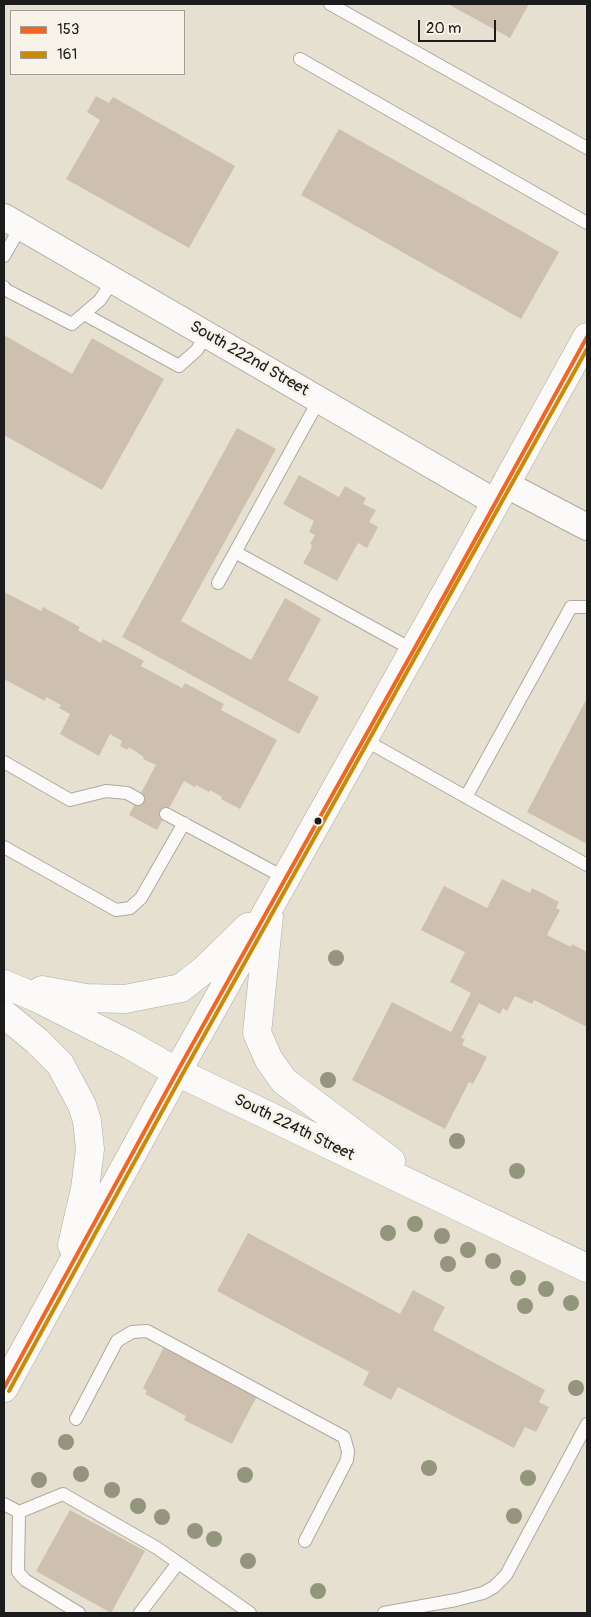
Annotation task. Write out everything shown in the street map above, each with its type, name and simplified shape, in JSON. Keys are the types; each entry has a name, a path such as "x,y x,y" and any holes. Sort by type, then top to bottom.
{"main road":[{"path":"4,1388 177,1072 587,337"},
{"path":"4,983 86,998 125,999 181,988 205,969 270,905"},
{"path":"270,905 257,1033 269,1060 284,1081 439,1197"},
{"name":"South 224th Street","path":"4,983 130,1045 177,1072 587,1268"},
{"path":"4,1014 37,1041 60,1064 79,1096 87,1122 90,1149 86,1189 62,1283"}],"street":[{"name":"South 222nd Street","path":"12,222 319,400 500,493 587,527"}],"lane":[{"path":"330,4 587,148"},
{"path":"300,59 587,224"},
{"path":"4,256 12,222"},
{"path":"4,287 6,290 72,324 100,300 113,280"},
{"path":"84,314 179,366 197,350 206,334"},
{"path":"218,583 319,400"},
{"path":"235,552 413,650"},
{"path":"466,797 572,607 587,607"},
{"path":"363,740 587,865"},
{"path":"4,762 70,800 106,791 127,793 138,799"},
{"path":"166,814 285,878"},
{"path":"4,847 116,910 130,908 141,898 184,824"},
{"path":"76,1419 117,1342 132,1332 147,1331 344,1437 348,1451 347,1460 305,1541"},
{"path":"384,1613 456,1600 483,1593 494,1587 506,1575 587,1424"},
{"path":"19,1512 62,1494 157,1548 250,1613"},
{"path":"4,1504 19,1512"},
{"path":"19,1512 18,1572 25,1580 79,1613"},
{"path":"140,1613 178,1563"}],"building":[{"path":"448,4 529,4 510,38"},
{"path":"96,96 109,103 113,97 235,166 189,248 66,179 100,120 87,112"},
{"path":"339,129 559,252 521,319 301,195"},
{"path":"4,335 72,374 92,338 164,379 102,490 4,435"},
{"path":"237,428 276,449 181,621 251,660 285,598 321,619 288,680 319,697 299,734 122,637"},
{"path":"299,475 339,497 345,486 366,498 363,504 376,510 369,522 378,527 367,548 358,543 337,581 303,563 311,549 312,545 310,544 315,535 309,532 314,521 283,504"},
{"path":"4,592 41,611 43,607 80,627 78,630 101,643 103,639 144,661 141,666 182,688 185,683 224,704 221,710 277,740 240,809 221,799 222,797 210,790 209,792 184,781 157,830 129,815 156,765 143,759 144,757 129,747 127,750 120,746 122,741 110,734 99,756 60,734 70,714 59,708 61,705 46,697 45,701 4,679"},
{"path":"587,698 587,844 527,812"},
{"path":"502,879 530,893 532,888 559,902 556,908 560,910 547,935 571,947 572,944 587,952 587,1027 534,1000 532,1004 515,996 507,1011 503,1008 500,1014 479,1003 461,1038 465,1039 462,1045 487,1057 473,1084 469,1082 445,1129 352,1080 392,1002 451,1032 471,993 450,982 465,952 421,930 444,886 487,908"},
{"path":"248,1233 400,1314 413,1290 445,1307 433,1330 545,1390 539,1402 549,1407 536,1432 525,1427 514,1448 398,1387 391,1400 363,1385 369,1372 217,1291"},
{"path":"164,1347 257,1396 232,1444 184,1420 186,1416 145,1394 147,1391 143,1388"},
{"path":"70,1510 145,1551 111,1613 36,1571"}],"transit line":[{"name":"153","path":"4,1388 177,1072 587,337"},
{"name":"161","path":"9,1391 182,1075 587,349"}]}
